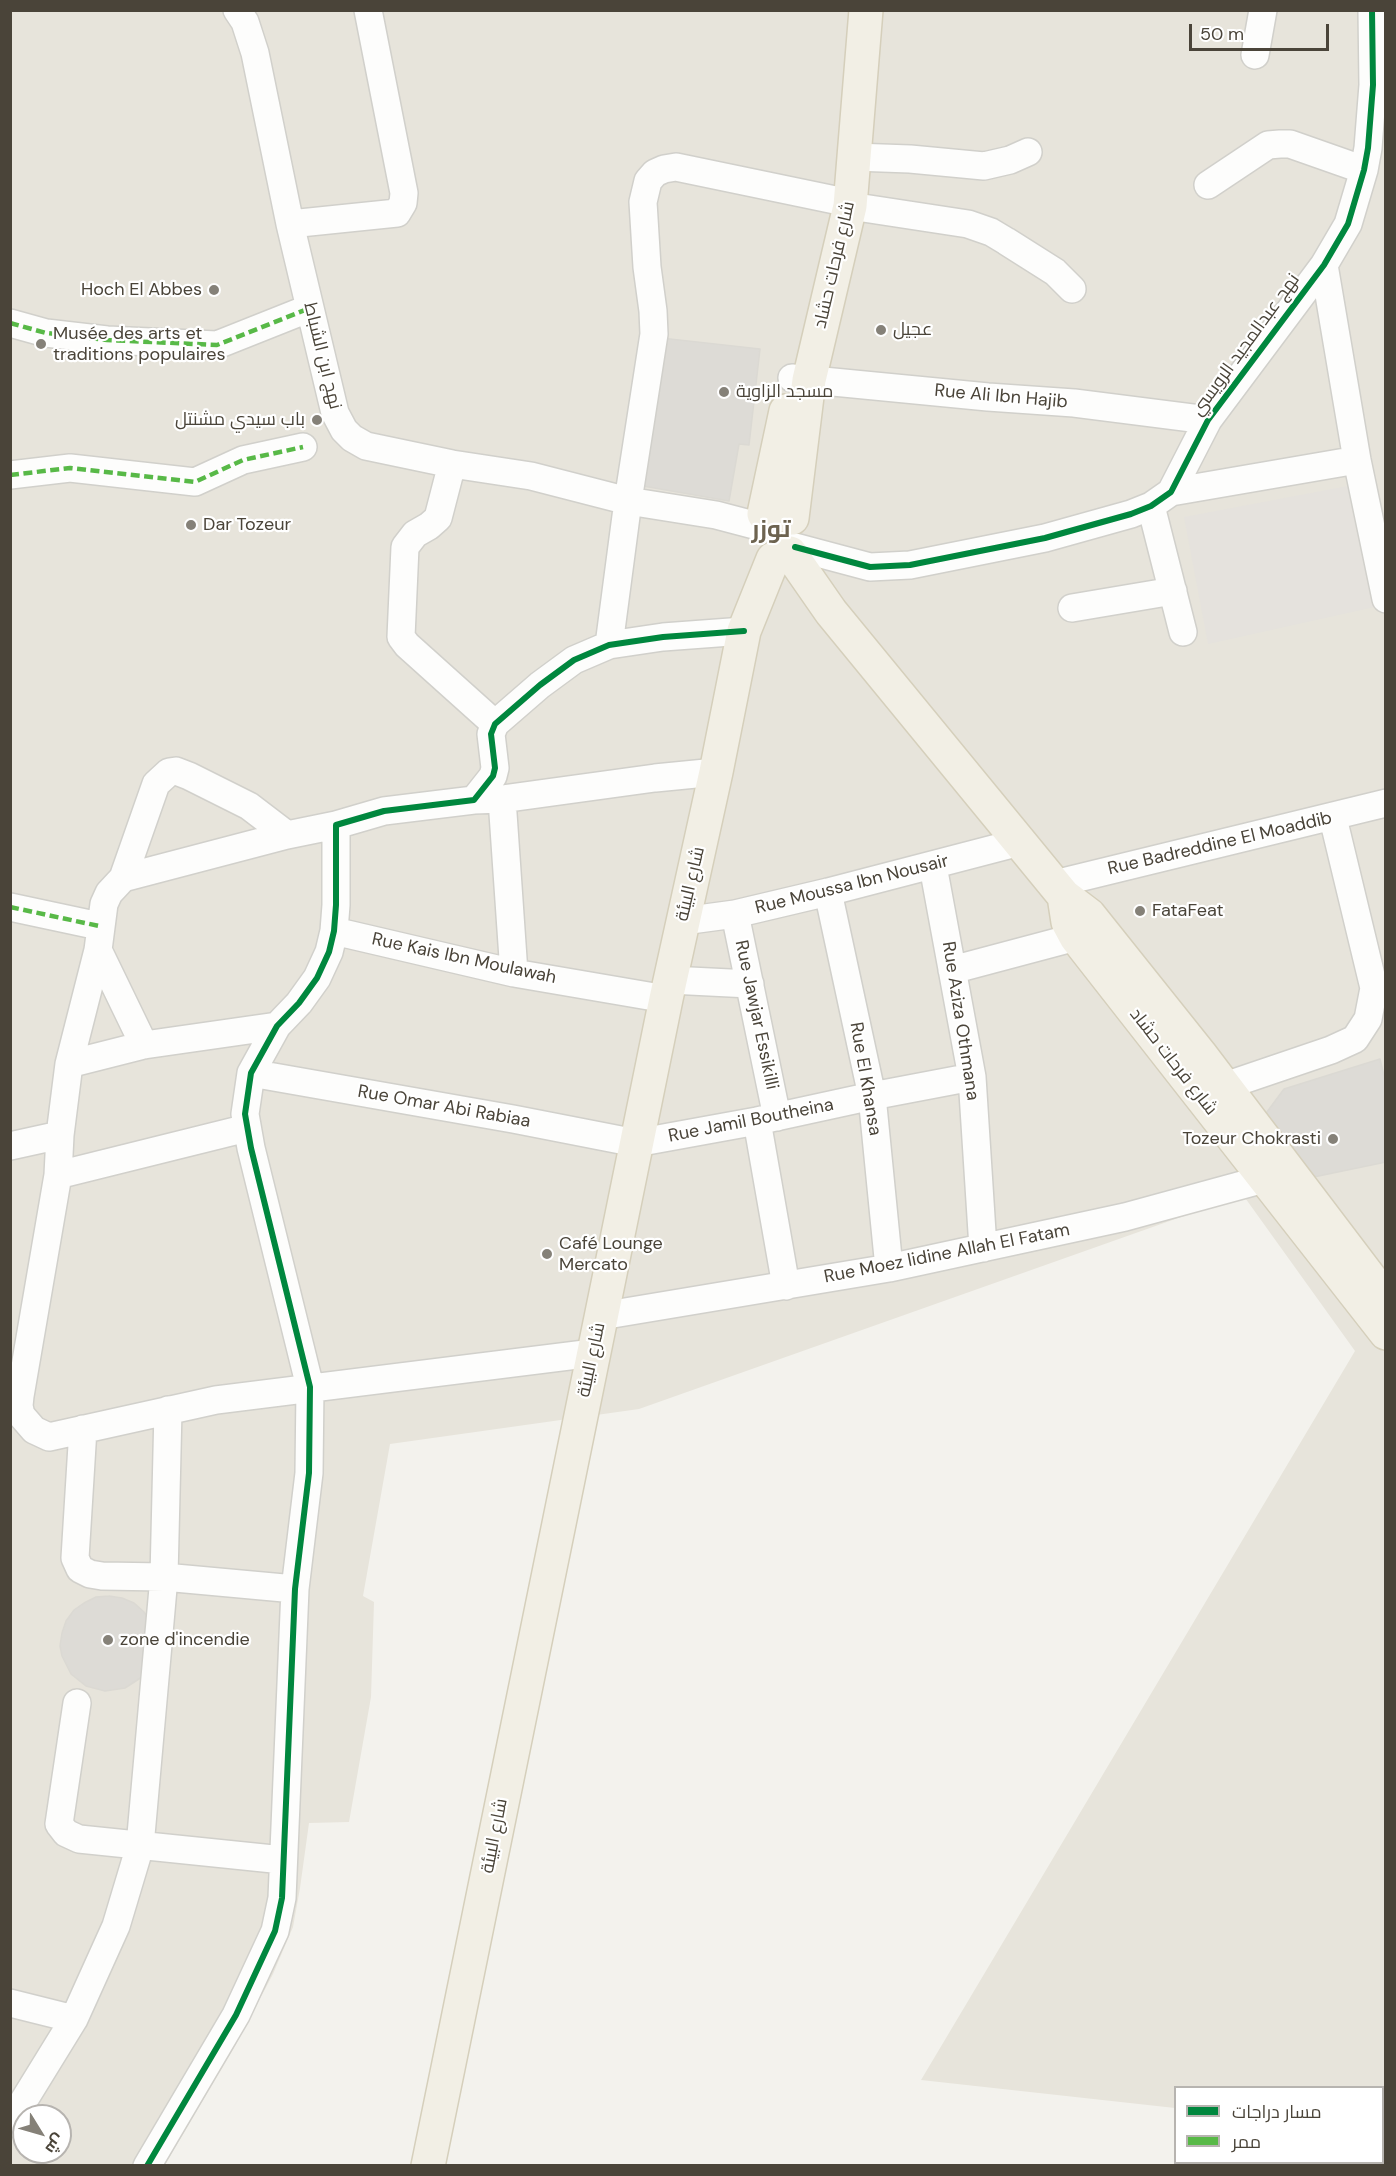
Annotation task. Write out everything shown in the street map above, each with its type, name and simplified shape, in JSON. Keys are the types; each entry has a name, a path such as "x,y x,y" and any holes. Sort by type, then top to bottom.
{"main road":[{"name":"شارع فرحات حشاد","path":"842,203 850,10"},
{"name":"شارع فرحات حشاد","path":"866,10 854,157 801,379 778,536 831,612 1059,890 1089,915 1189,1061 1275,1174 1386,1333"},
{"name":"شارع البيئة","path":"428,2166 636,1143 744,631 778,536"},
{"name":"شارع فرحات حشاد","path":"1059,890 1068,922 1076,937 1189,1061 1225,1086 1275,1174 1386,1299"}],"street":[{"name":"نهج ابن الشباط","path":"237,10 245,22 255,53 290,224 335,413 344,430 366,446 452,464 531,476 628,501 716,515 778,536"},
{"path":"290,224 397,213 403,203 404,194 368,10"},
{"path":"1255,55 1263,10"},
{"name":"نهج عبدالمجيد الرويسي","path":"1161,499 1208,420 1324,265 1348,224 1364,170 1373,85 1372,10"},
{"path":"1208,184 1268,145 1290,144 1364,170"},
{"path":"854,157 984,166 1010,160 1028,152"},
{"path":"609,645 628,501 654,334 643,202 648,181 655,173 676,167 842,203 937,218 980,228 1006,241 1055,273 1072,289"},
{"path":"1324,265 1357,460 1386,599"},
{"path":"10,323 46,333 107,340 217,345 310,308"},
{"name":"Rue Ali Ibn Hajib","path":"801,379 1074,404 1208,420"},
{"path":"10,475 70,468 195,482 243,460 303,447"},
{"path":"778,536 870,567 910,566 1045,538 1131,514 1161,499 1357,460"},
{"path":"452,464 438,518 415,534 405,547 401,637 406,645 495,724"},
{"path":"1161,499 1173,591 1183,632"},
{"path":"1072,608 1173,591"},
{"path":"474,800 493,776 495,768 491,734 495,724 574,660 609,645 663,637 744,631"},
{"path":"123,878 156,784 169,772 176,771 189,776 249,806 286,835"},
{"path":"593,1353 216,1400 49,1437 27,1424 21,1415 19,1406 19,1356 58,1175 60,1135 69,1064 99,938 104,904 114,885 123,878 384,811 474,800 502,800 655,778 716,772"},
{"path":"502,800 514,974"},
{"name":"Rue Badreddine El Moaddib","path":"1059,890 1386,803"},
{"path":"1225,1086 1354,1039 1368,1019 1374,988 1333,818"},
{"path":"147,2166 230,2025 262,1964 275,1931 282,1898 295,1589 309,1473 310,1387 245,1114 251,1073 277,1026 299,1003 317,978 329,952 334,931 336,825"},
{"name":"Rue Moussa Ibn Nousair","path":"683,921 735,914 933,866 1020,842"},
{"name":"Rue Aziza Othmana","path":"933,866 972,1077 983,1248"},
{"name":"Rue El Khansa","path":"828,892 872,1096 889,1268"},
{"path":"10,907 99,938 144,1045"},
{"name":"Rue Jawjar Essikilli","path":"735,914 750,984 786,1286"},
{"name":"Rue Kais Ibn Moulawah","path":"334,931 514,974 590,985 668,989 750,984"},
{"path":"952,970 1076,937"},
{"path":"69,1064 144,1045 277,1026"},
{"name":"Rue Omar Abi Rabiaa","path":"251,1073 636,1143"},
{"name":"Rue Jamil Boutheina","path":"636,1143 972,1077"},
{"path":"58,1175 247,1128"},
{"path":"10,1146 60,1135"},
{"name":"Rue Moez lidine Allah El Fatam","path":"601,1316 889,1268 1125,1217 1275,1174"},
{"path":"10,2123 74,2019 116,1926 140,1846 164,1577 168,1410"},
{"path":"83,1430 75,1542 77,1566 95,1575 164,1577 295,1589"},
{"path":"77,1703 59,1824 66,1833 78,1839 283,1860"},
{"path":"10,2003 74,2019"}],"shaded area":[{"path":"11,11 1385,11 1385,2131 1384,2086 1174,2086 1174,2108 921,2080 1355,1351 1243,1195 639,1409 390,1444 363,1596 374,1602 371,1697 349,1822 309,1823 293,1927 273,1974 234,2048 165,2165 11,2166"},
{"path":"1353,485 1379,606 1208,644 1184,517"}],"building":[{"path":"661,338 760,349 749,445 739,444 729,501 643,486"},
{"name":"Tozeur Chokrasti","path":"1380,1059 1386,1084 1386,1162 1309,1178 1264,1116 1284,1089"},
{"name":"zone d'incendie","path":"109,1596 134,1603 151,1622 142,1677 125,1688 105,1691 86,1686 71,1674 60,1646 66,1621 74,1610 96,1597"}],"marked path":[{"path":"10,323 46,333 107,340 217,345 310,308"},
{"path":"10,475 70,468 195,482 243,460 303,447"},
{"path":"10,907 99,926"}],"cycle path":[{"path":"795,547 870,567 910,565 1045,538 1131,514 1151,506 1171,492 1208,420 1324,265 1348,224 1368,148 1373,85 1372,10"},
{"path":"147,2166 236,2015 275,1931 282,1898 295,1589 309,1473 310,1387 251,1148 245,1114 251,1073 277,1026 299,1003 317,978 329,952 334,931 336,905 336,825 384,811 474,800 493,776 495,768 491,734 495,724 540,685 574,660 609,645 663,637 744,631"}],"place":[{"name":"Hoch El Abbes","path":"214,290"},
{"name":"عجيل","path":"881,330"},
{"name":"Musée des arts et traditions populaires","path":"41,344"},
{"name":"مسجد الزاوية","path":"724,392"},
{"name":"باب سيدي مشنتل","path":"317,420"},
{"name":"Dar Tozeur","path":"191,525"},
{"name":"FataFeat","path":"1140,911"},
{"name":"Tozeur Chokrasti","path":"1333,1139"},
{"name":"Café Lounge Mercato","path":"547,1254"},
{"name":"zone d'incendie","path":"108,1640"}],"district":[{"name":"توزر","path":"771,531"}]}
